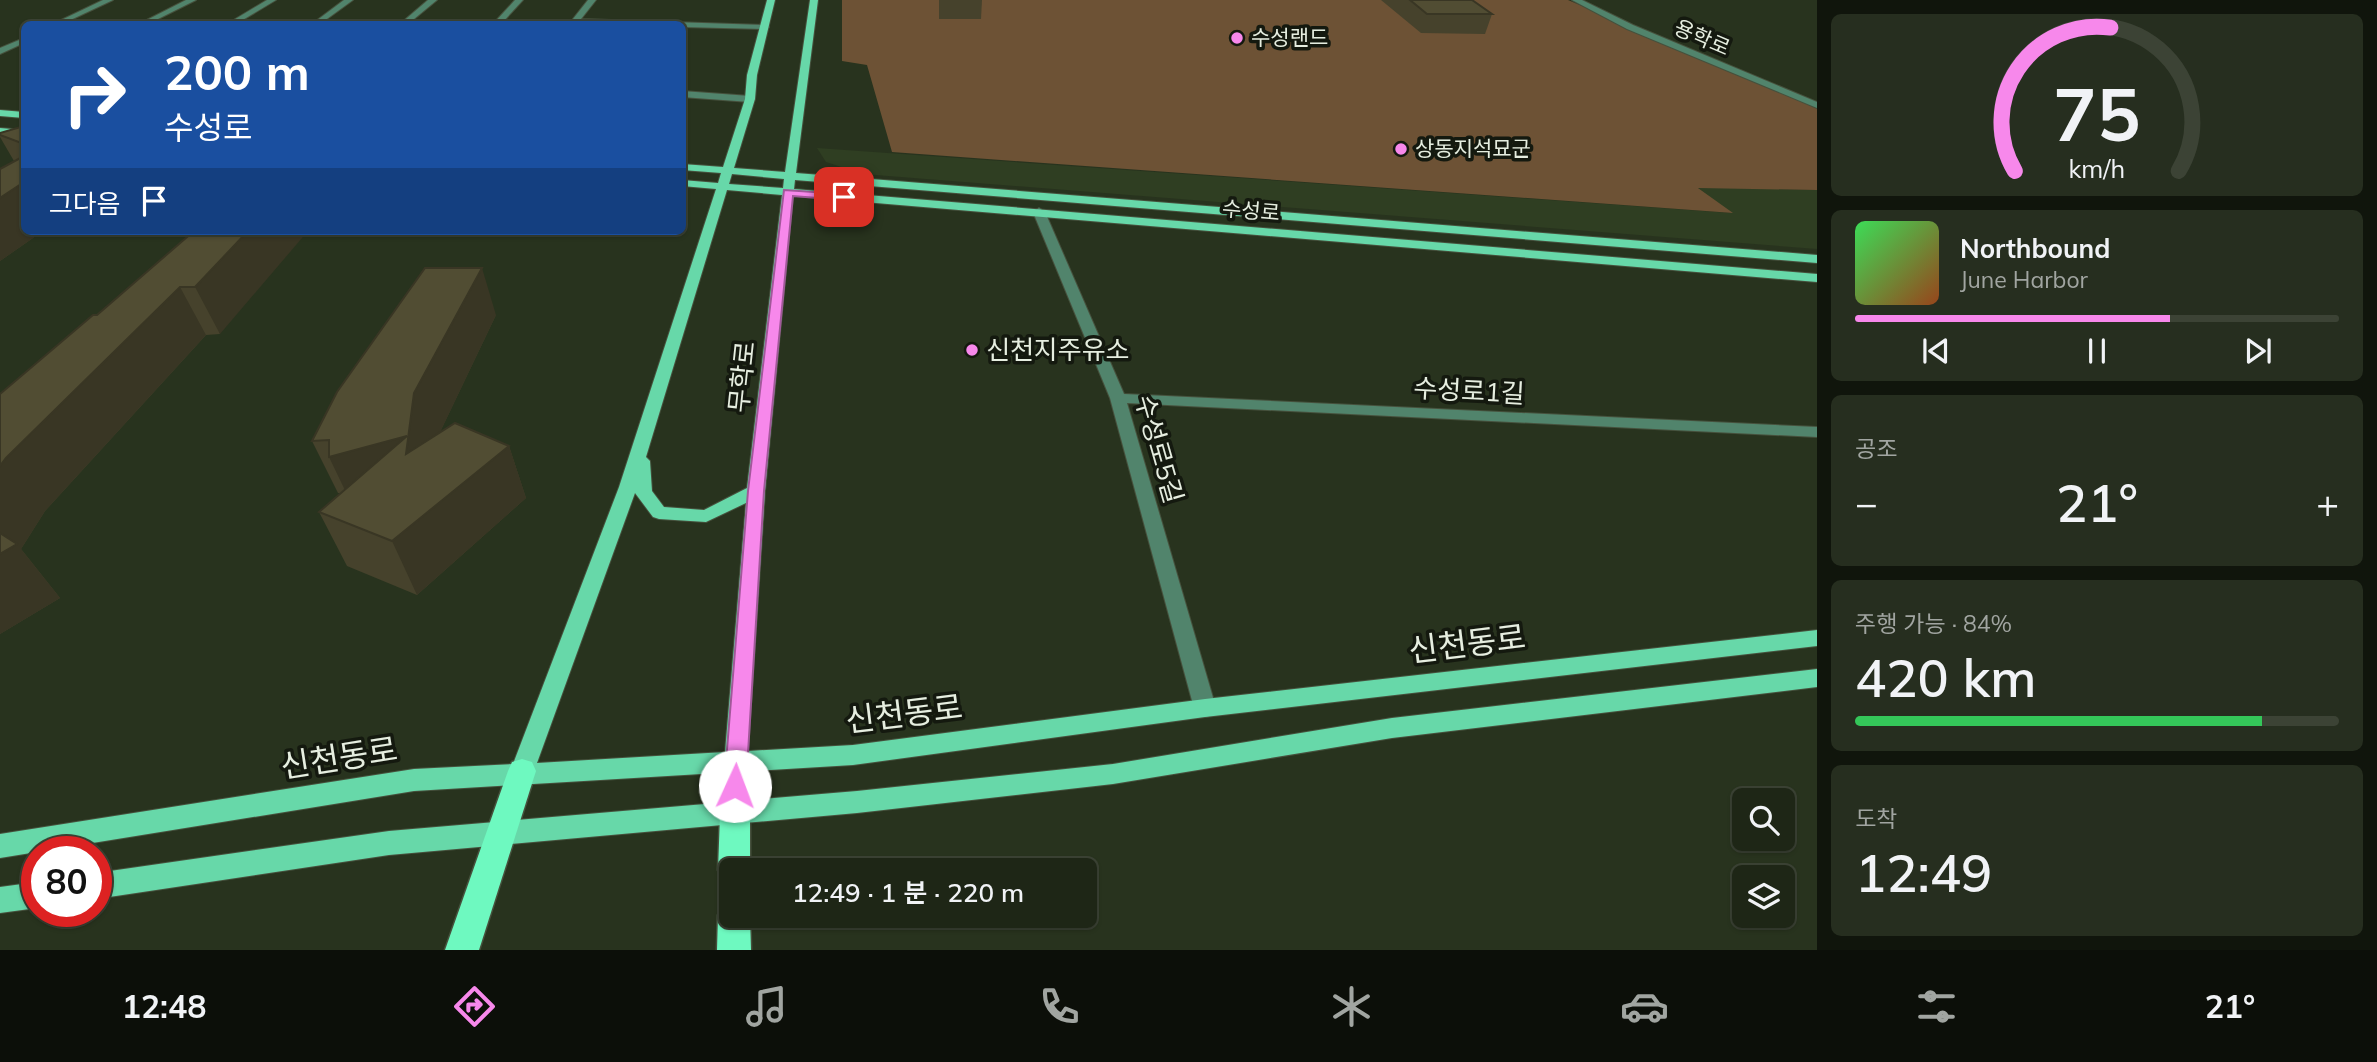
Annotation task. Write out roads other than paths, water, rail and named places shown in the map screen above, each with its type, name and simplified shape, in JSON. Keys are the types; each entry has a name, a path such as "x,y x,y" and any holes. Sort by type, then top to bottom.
{"highway":[{"path":"734,858 736,761"},
{"path":"463,950 522,771"},
{"path":"734,928 734,950"}],"main road":[{"path":"522,771 640,447 750,99 752,75 771,0"},
{"name":"무학로","path":"736,761 756,491 789,184 814,0"},
{"path":"0,113 21,115"},
{"path":"0,131 21,133"},
{"name":"수성로","path":"686,168 723,178 789,184 1817,259"},
{"name":"수성로","path":"686,183 723,178"},
{"name":"수성로","path":"789,184 1038,212 1817,278"},
{"path":"640,447 643,492 659,513 706,516 756,491"},
{"name":"신천동로","path":"0,846 414,780 522,771 853,755 1205,708 1817,638"},
{"path":"112,884 389,843 1113,774 1392,728 1817,678"},
{"path":"0,900 21,897"}],"street":[{"path":"64,21 109,0"},
{"path":"149,21 192,0"},
{"path":"236,21 272,0"},
{"path":"320,21 349,0"},
{"path":"408,21 433,0"},
{"path":"500,21 519,0"},
{"path":"576,21 592,0"},
{"name":"용학로","path":"1576,0 1630,27 1817,105"},
{"path":"686,25 765,27"},
{"path":"2,49 21,41"},
{"path":"2,49 21,50"},
{"path":"686,94 750,99"},
{"name":"수성로5길","path":"1038,212 1118,398 1205,708"},
{"name":"수성로1길","path":"1118,398 1817,432"}],"place":[{"name":"수성랜드","path":"1237,38"},
{"name":"상동지석묘군","path":"1401,149"},
{"name":"신천지주유소","path":"972,350"}]}
